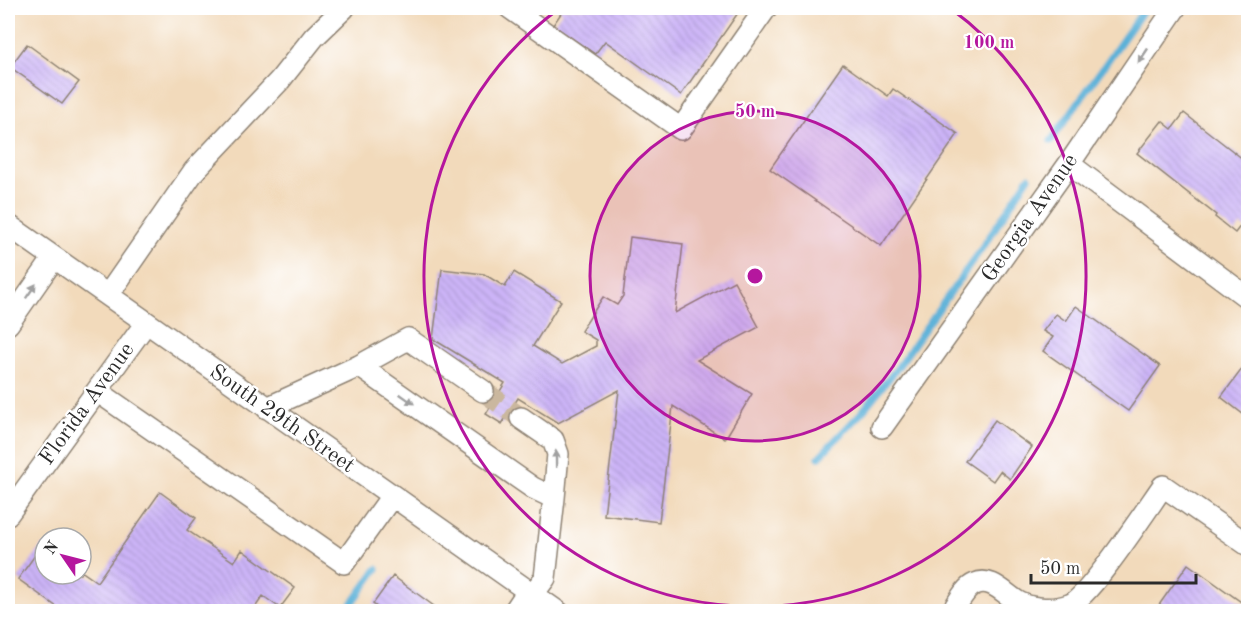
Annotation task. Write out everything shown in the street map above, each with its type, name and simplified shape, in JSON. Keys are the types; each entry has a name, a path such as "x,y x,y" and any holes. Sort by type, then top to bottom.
{"street":[{"path":"108,295 194,171 280,80 314,37 344,8"},
{"path":"510,8 681,129 766,8"},
{"name":"Georgia Avenue","path":"882,427 1069,164 1175,8"},
{"path":"1069,164 1248,298"},
{"name":"South 29th Street","path":"8,225 558,612"},
{"path":"8,324 54,258"},
{"name":"Florida Avenue","path":"8,514 146,323"},
{"path":"267,408 359,366 408,339 483,391"},
{"path":"359,366 533,488 554,498"},
{"path":"97,391 344,563 392,496"},
{"path":"514,612 545,578 558,454 553,440 521,418"},
{"path":"952,612 964,593 976,584 990,582 1021,604 1046,609 1072,604 1093,584 1163,486 1248,545"}],"building":[{"path":"556,8 736,8 740,10 681,95 605,41 595,54 553,25 562,12"},
{"path":"27,44 79,82 62,104 10,67"},
{"path":"843,64 888,96 893,89 958,134 881,246 770,169"},
{"path":"1184,113 1248,163 1248,230 1241,225 1235,233 1215,217 1216,215 1137,153 1162,121 1172,129"},
{"path":"630,237 683,244 675,313 734,281 759,327 697,360 752,394 725,439 673,406 659,522 604,515 619,390 558,423 518,398 502,424 486,414 505,383 433,339 442,269 484,274 505,287 514,272 561,301 533,346 562,364 596,346 596,340 581,331 603,297 617,305 623,296"},
{"path":"1076,306 1160,366 1128,411 1043,351 1053,337 1043,331 1056,314 1066,321"},
{"path":"1242,369 1248,374 1248,418 1221,397"},
{"path":"995,420 1032,447 1010,479 1000,471 993,481 965,461"},
{"path":"160,492 196,518 187,530 234,562 242,550 295,588 280,608 263,596 252,612 64,612 18,579 33,558 33,586 93,586 93,579 97,582"},
{"path":"1188,564 1248,607 1248,612 1154,612"},
{"path":"393,576 442,612 383,612 373,604"}],"waterway":[{"path":"1051,141 1145,8"},
{"path":"819,457 861,413 895,371 1029,177"},
{"path":"346,612 377,569"}],"tunnel":[{"path":"483,391 521,418"}]}
